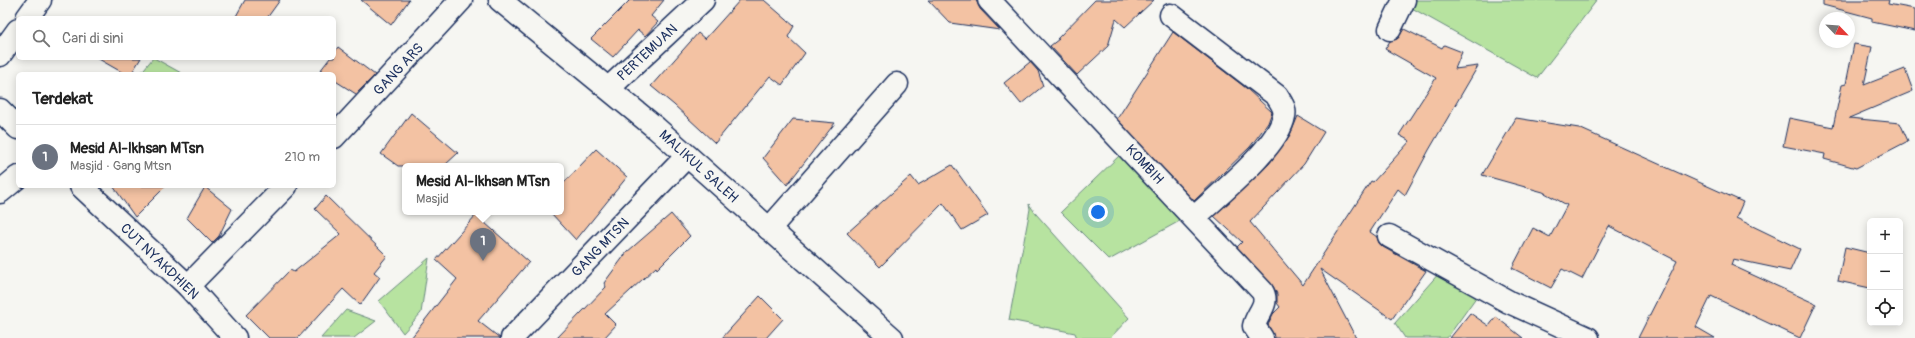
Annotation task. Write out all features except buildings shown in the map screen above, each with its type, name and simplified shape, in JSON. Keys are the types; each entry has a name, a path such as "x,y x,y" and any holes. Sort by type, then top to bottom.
{"street":[{"path":"28,16 40,0"},
{"name":"GANG ARS","path":"336,135 461,0"},
{"name":"MALIKUL SALEH","path":"500,0 609,88 892,338"},
{"name":"PERTEMUAN","path":"609,88 703,0"},
{"name":"KOMBIH","path":"989,0 1195,217 1262,291 1266,297 1254,326 1262,338"},
{"path":"1390,29 1404,0"},
{"path":"1171,15 1277,96 1284,105 1285,114 1282,125 1266,149 1195,217"},
{"path":"0,55 16,33"},
{"path":"769,229 897,84"},
{"path":"0,110 16,126"},
{"name":"GANG MTSN","path":"512,338 687,156"},
{"path":"0,192 16,179"},
{"name":"CUT NYAKDHIEN","path":"83,188 188,286 235,338"},
{"path":"188,286 284,188"},
{"path":"1389,236 1509,302 1588,338"}],"green space":[{"path":"1413,0 1597,0 1537,78 1410,7"},
{"path":"151,60 158,60 179,72 142,72"},
{"path":"1121,154 1185,218 1109,260 1061,212"},
{"path":"1029,204 1036,214 1129,318 1110,338 1077,338 1075,333 1009,320 1030,209"},
{"path":"429,258 421,313 403,333 379,301"},
{"path":"1440,272 1477,296 1447,338 1405,338 1395,323"},
{"path":"346,310 376,321 354,338 321,338"}],"place":[{"name":"Mesid Al-Ikhsan MTsn","path":"483,261"}]}
